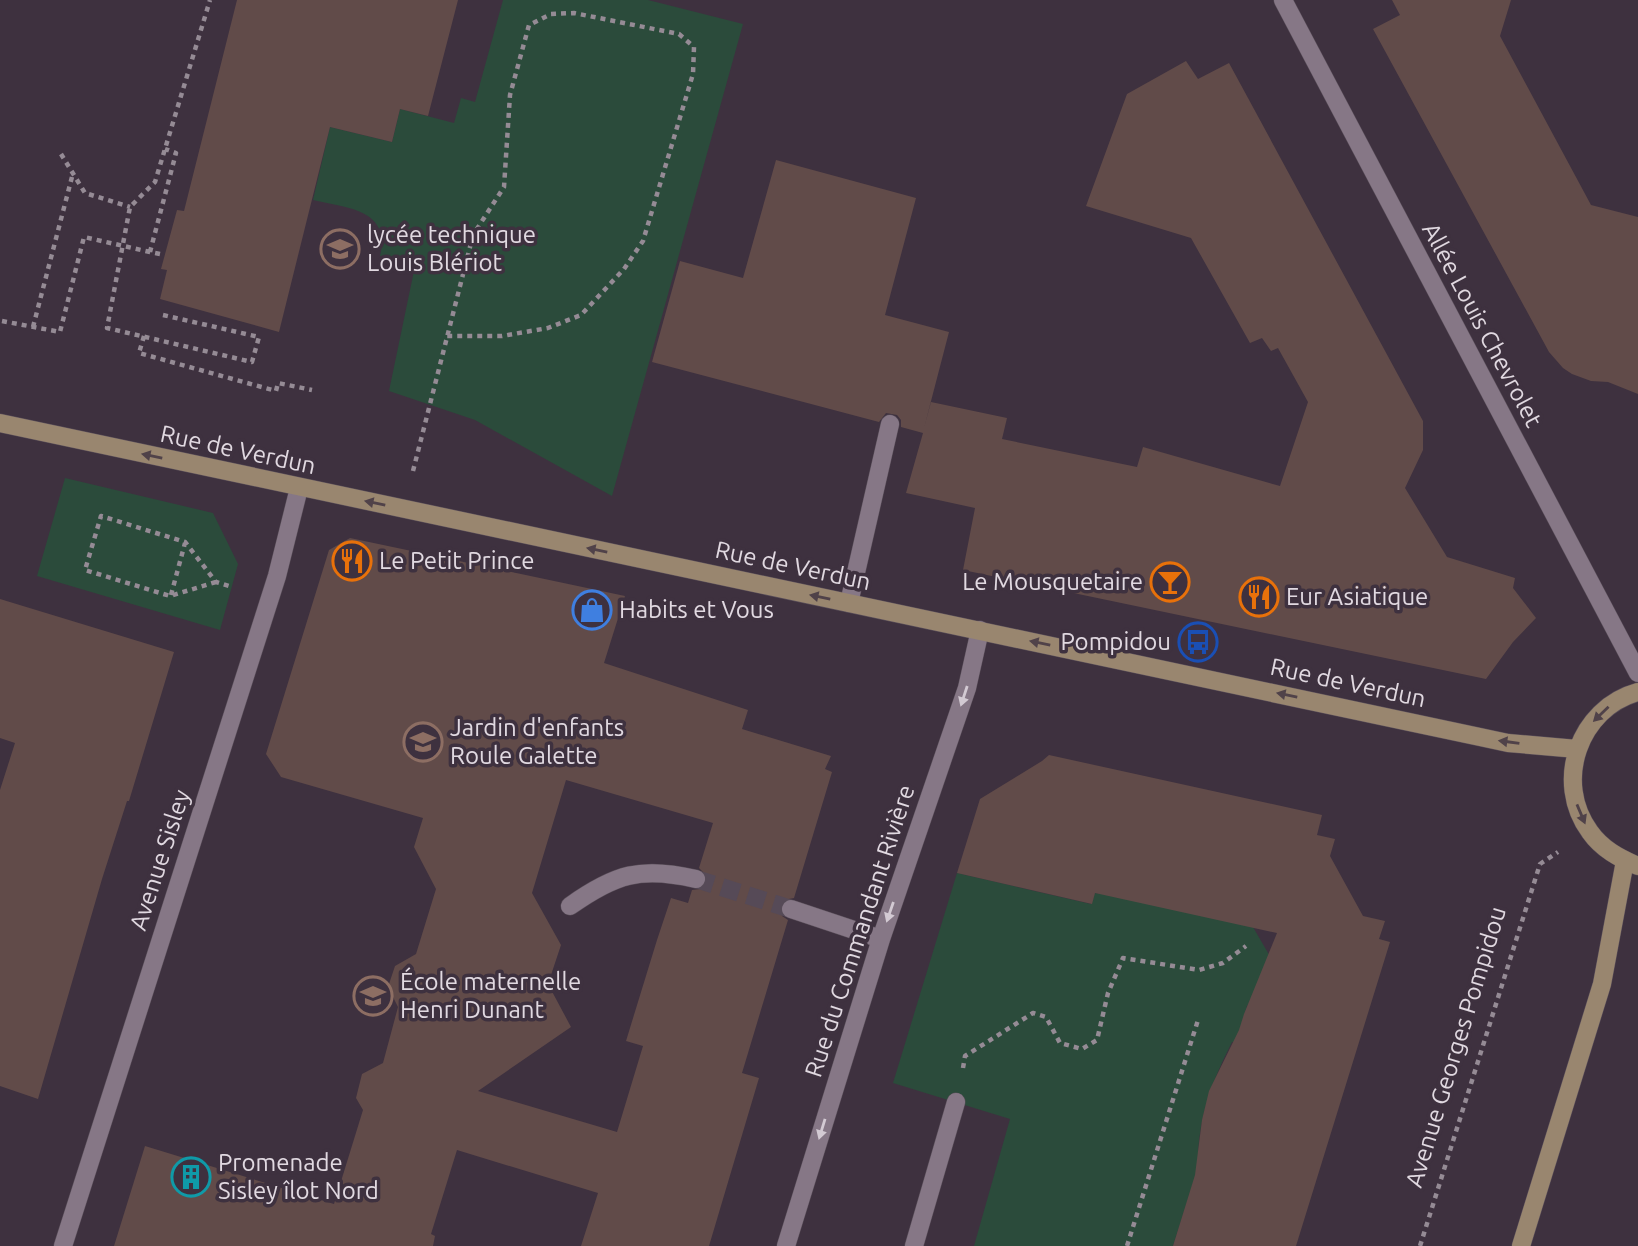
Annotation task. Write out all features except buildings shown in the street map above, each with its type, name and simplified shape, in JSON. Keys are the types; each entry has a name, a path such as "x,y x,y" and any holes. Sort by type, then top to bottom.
{"street":[{"name":"Allée Louis Chevrolet","path":"1283,0 1638,673"},
{"name":"Rue de Verdun","path":"0,423 1508,743 1577,749"},
{"path":"849,603 890,424"},
{"name":"Avenue Sisley","path":"63,1246 270,598 299,488"},
{"name":"Rue du Commandant Rivière","path":"786,1246 881,940 967,688 980,630"},
{"path":"1521,1246 1602,984 1632,863 1615,855 1597,840 1581,816 1572,783 1577,749 1597,716 1612,704 1638,692"},
{"path":"570,906 603,885 641,872 667,872 696,879"},
{"path":"791,909 881,940"},
{"path":"914,1246 956,1102"}],"path":[{"path":"163,316 260,337 252,362 107,328 131,207 155,183 210,0"},
{"path":"404,510 447,336 473,235 504,187 510,95 529,25 551,14 574,13 679,34 694,47 692,74 643,241 624,269 581,315 548,328 502,336 447,336"},
{"path":"150,252 176,153 165,149"},
{"path":"61,154 85,193 131,207"},
{"path":"33,327 73,173"},
{"path":"2,321 60,332 84,237 160,254"},
{"path":"144,336 139,353 276,391 278,383 312,390"},
{"path":"216,582 185,542 101,516 85,570 170,596 216,582 270,598"},
{"path":"170,596 185,542"},
{"name":"Avenue Georges Pompidou","path":"1420,1246 1540,864"},
{"path":"956,1102 965,1056 1033,1013 1046,1017 1059,1043 1082,1049 1097,1040 1108,992 1122,958 1199,970 1223,963 1246,946"},
{"path":"1126,1246 1198,1020"}],"green space":[{"path":"503,0 648,0 743,24 612,496 475,420 389,391 415,266 380,256 382,240 379,229 373,220 363,213 313,200 330,127 392,142 400,109 454,123 461,98 475,102"},
{"path":"65,478 213,513 238,564 220,630 37,576"},
{"path":"957,873 1091,904 1095,893 1246,915 1275,965 1247,1006 1236,1043 1232,1042 1212,1086 1199,1139 1198,1153 1202,1155 1173,1246 974,1246 1010,1119 893,1083"}],"tunnel":[{"path":"696,879 791,909"}],"place":[{"name":"lycée technique Louis Blériot","path":"340,249"},
{"name":"Le Petit Prince","path":"352,561"},
{"name":"Le Mousquetaire","path":"1170,582"},
{"name":"Eur Asiatique","path":"1259,597"},
{"name":"Habits et Vous","path":"592,610"},
{"name":"Pompidou","path":"1198,642"},
{"name":"Jardin d'enfants Roule Galette","path":"423,742"},
{"name":"École maternelle Henri Dunant","path":"373,996"},
{"name":"Promenade Sisley îlot Nord","path":"191,1177"}]}
